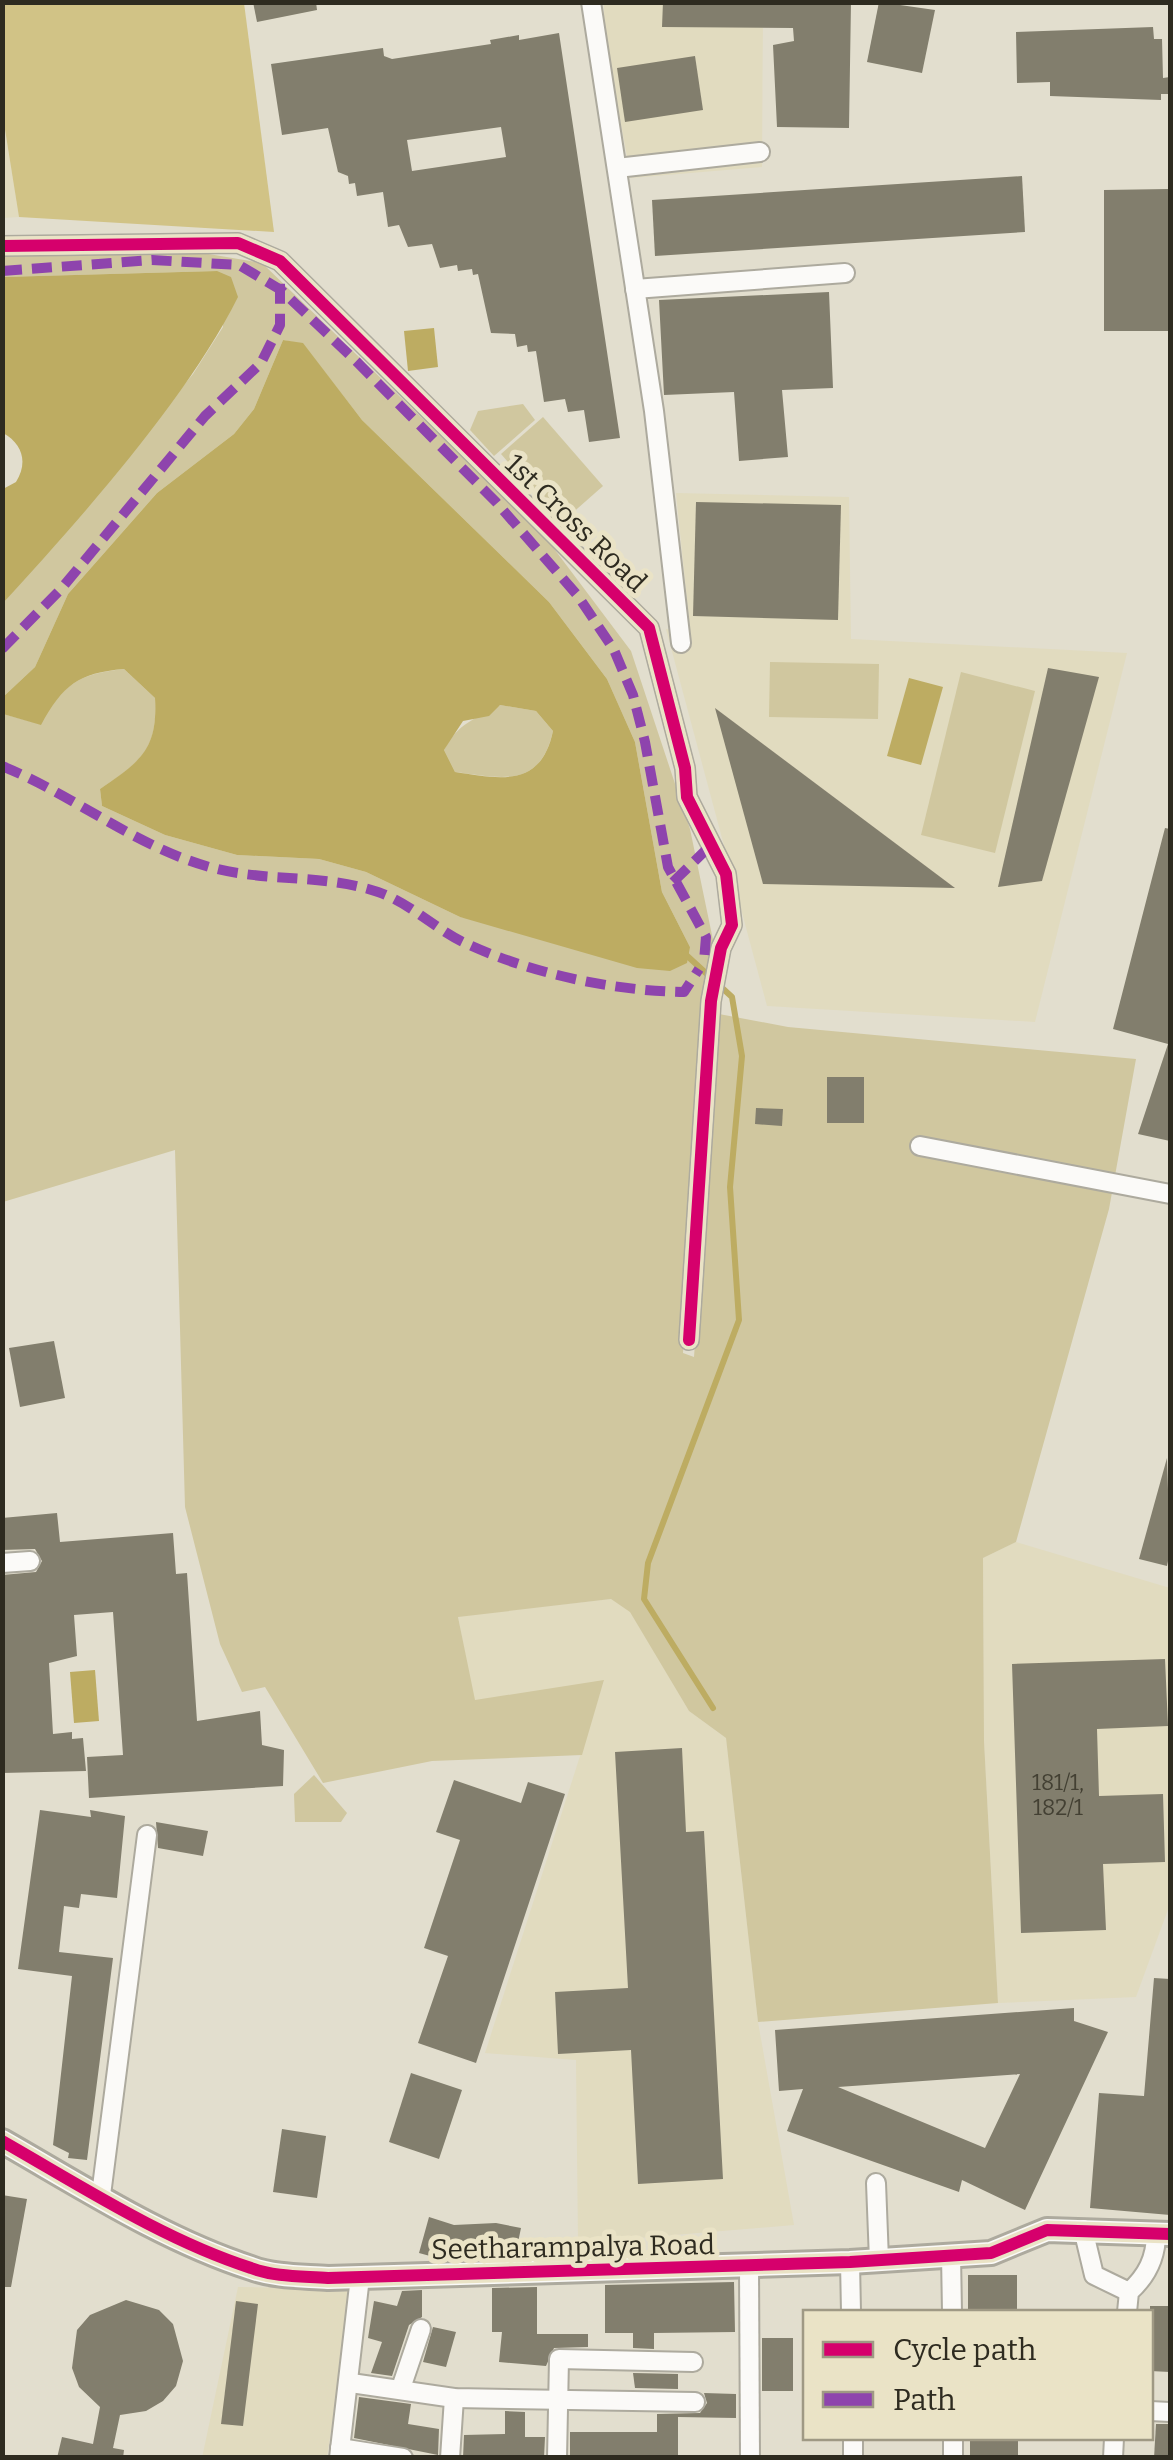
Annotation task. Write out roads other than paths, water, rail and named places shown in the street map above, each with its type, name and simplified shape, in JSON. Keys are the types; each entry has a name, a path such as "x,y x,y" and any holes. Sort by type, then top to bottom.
{"street":[{"path":"591,2 635,288 680,643"},
{"path":"617,168 760,152"},
{"name":"1st Cross Road","path":"2,246 238,243 280,261 648,628 686,768 687,797 726,874 732,926 721,948 712,1001 689,1340"},
{"path":"635,288 845,273"},
{"path":"920,1146 1170,1194"},
{"path":"2,1563 30,1561"},
{"path":"100,2195 147,1835"},
{"name":"Seetharampalya Road","path":"2,2141 100,2195 251,2269 360,2277 749,2268 1008,2250 1047,2230 1163,2234"},
{"path":"876,2183 879,2260"},
{"path":"1083,2229 1094,2275 1128,2292"},
{"path":"1127,2310 1128,2292 1144,2279 1163,2234"},
{"path":"952,2255 952,2310"},
{"path":"850,2262 851,2310"},
{"path":"749,2268 750,2458"},
{"path":"360,2277 351,2383 340,2452 403,2458"},
{"path":"402,2388 422,2330"},
{"path":"557,2458 559,2359 693,2362"},
{"path":"351,2383 454,2398 695,2402"},
{"path":"450,2458 454,2398"}],"waterway":[{"path":"684,953 732,997 742,1056 730,1187 739,1320 648,1563 644,1599 713,1708"}]}
